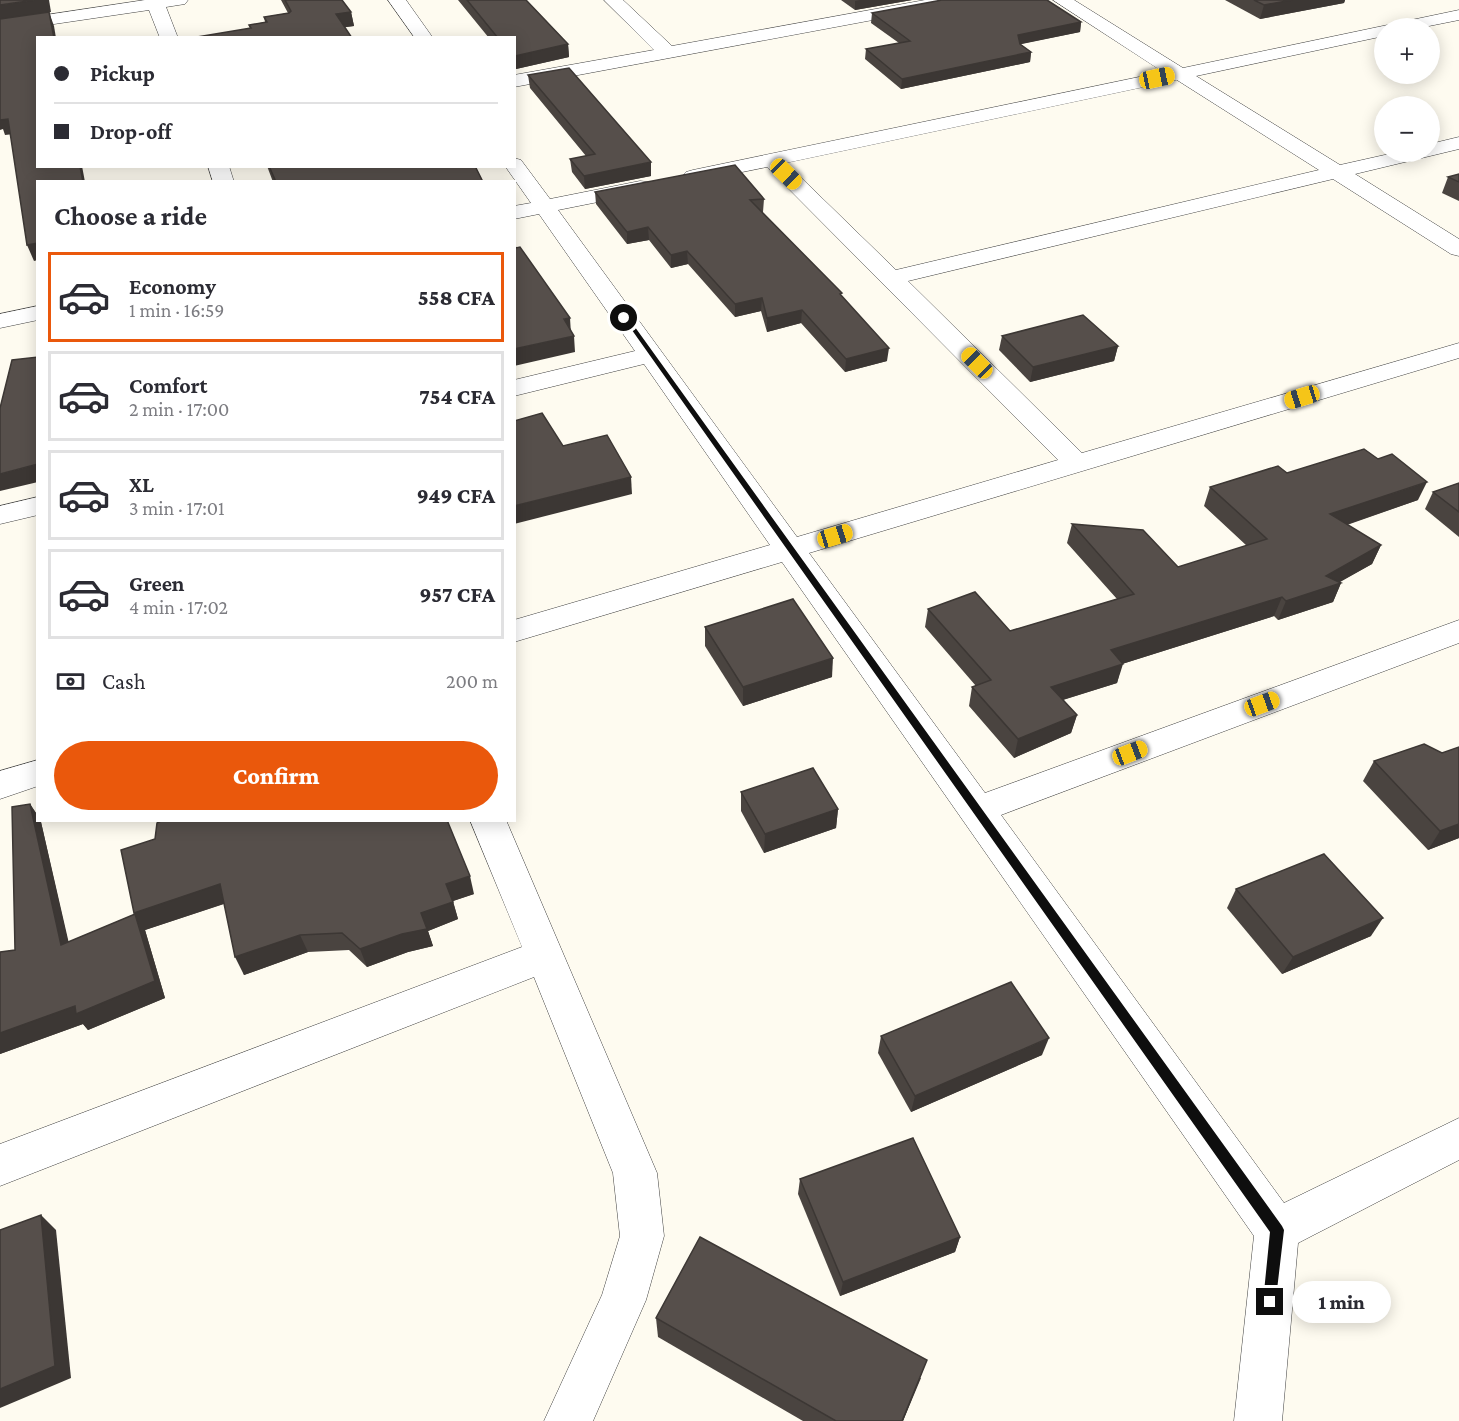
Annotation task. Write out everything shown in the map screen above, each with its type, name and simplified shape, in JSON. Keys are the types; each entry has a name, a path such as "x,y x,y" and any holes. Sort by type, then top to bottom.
{"street":[{"path":"0,27 179,0"},
{"path":"397,0 423,36"},
{"path":"613,0 668,53"},
{"path":"516,81 953,0"},
{"path":"1062,0 1459,249"},
{"path":"156,4 168,36"},
{"path":"826,7 843,21"},
{"path":"1440,19 1459,15"},
{"path":"530,210 1374,33"},
{"path":"1440,147 1459,142"},
{"path":"771,159 1078,464"},
{"path":"892,278 1379,162"},
{"path":"515,168 530,210 651,355 1277,1230 1258,1421"},
{"path":"0,321 36,313"},
{"path":"516,631 1459,350"},
{"path":"516,388 651,355"},
{"path":"0,515 36,506"},
{"path":"977,810 1459,631"},
{"path":"0,784 36,774"},
{"path":"489,822 635,1173 642,1236 623,1300 568,1421"},
{"path":"0,1165 544,956"},
{"path":"1277,1230 1459,1138"}],"building":[{"path":"0,0 34,0 0,5"},
{"path":"285,0 342,0 351,12 336,14 351,36 203,36 251,28 249,25 267,22 264,17 291,11"},
{"path":"467,0 526,0 568,44 516,56 516,36 496,36"},
{"path":"942,0 1047,0 1081,22 1018,35 1020,44 1031,52 902,79 866,49 910,41 872,13"},
{"path":"1254,0 1292,0 1264,5"},
{"path":"49,12 54,36 36,36 36,168 80,168 83,180 36,180 36,243 27,245 8,119 0,120 0,19"},
{"path":"569,68 651,162 584,176 570,159 595,154 528,75"},
{"path":"735,165 764,199 750,200 842,293 840,294 889,348 846,359 802,310 767,318 762,298 735,304 687,251 671,255 648,227 627,232 595,192"},
{"path":"270,168 476,168 482,180 275,180"},
{"path":"1459,174 1459,182 1448,177"},
{"path":"520,247 570,318 564,319 574,336 516,349 516,248"},
{"path":"1083,315 1118,346 1033,367 1002,336"},
{"path":"36,357 36,465 0,474 0,408 12,360"},
{"path":"542,413 563,446 607,435 631,477 516,506 516,420"},
{"path":"1364,449 1378,459 1392,454 1427,482 1330,514 1381,545 1326,576 1341,583 1286,601 1282,597 1111,650 1123,664 1051,687 1077,715 1018,739 972,687 991,680 928,609 975,592 1010,631 1134,594 1072,524 1143,530 1178,567 1267,539 1210,487 1278,466 1287,473"},
{"path":"1459,483 1459,512 1433,492"},
{"path":"793,599 833,658 743,687 705,627"},
{"path":"1424,744 1442,753 1459,747 1459,824 1440,831 1374,761"},
{"path":"813,768 838,809 765,834 741,792"},
{"path":"30,804 61,945 135,914 155,981 76,1014 75,1006 0,1033 0,952 15,950 12,807"},
{"path":"448,822 470,876 446,884 453,902 421,913 427,929 402,934 360,949 342,933 300,935 235,957 220,884 134,913 121,850 155,839 157,823"},
{"path":"1324,854 1383,918 1293,957 1236,889"},
{"path":"1011,982 1049,1038 915,1096 881,1036"},
{"path":"913,1138 960,1237 843,1282 800,1179"},
{"path":"41,1215 55,1366 0,1389 0,1230"},
{"path":"700,1237 927,1360 902,1421 836,1421 656,1318"}],"route":[{"path":"624,318 1277,1230 1270,1302"}]}
